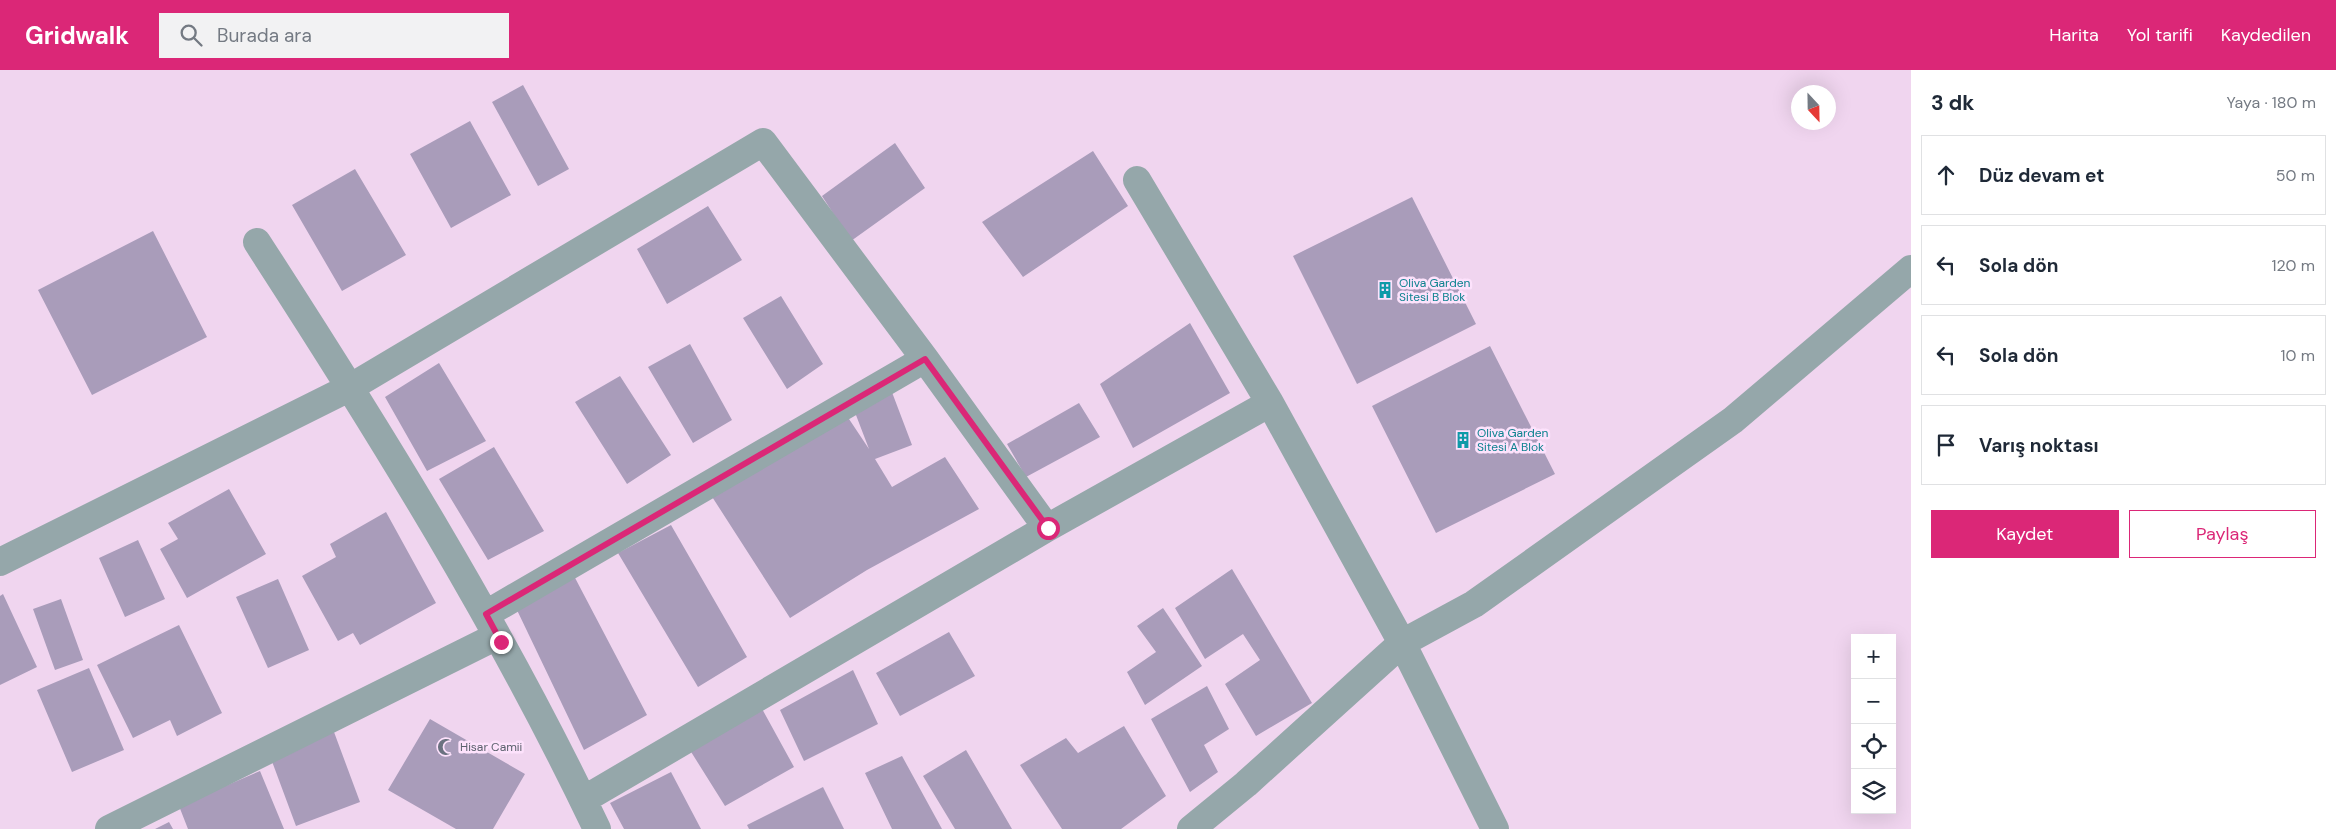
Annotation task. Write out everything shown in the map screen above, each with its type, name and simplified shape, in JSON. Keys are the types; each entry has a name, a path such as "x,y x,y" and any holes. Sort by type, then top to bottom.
{"street":[{"path":"0,562 351,387 763,142 1048,528"},
{"path":"1137,180 1270,403 1402,643 1494,829"},
{"path":"257,242 351,387 492,625 597,829"},
{"path":"1191,829 1246,784 1402,643 1474,604 1733,420 1911,269"},
{"path":"109,829 492,625 925,359"},
{"path":"583,800 1048,528 1270,403"}],"building":[{"path":"523,85 569,169 538,186 492,102"},
{"path":"470,121 511,195 451,228 410,154"},
{"path":"895,143 925,188 851,241 822,196"},
{"path":"1093,151 1128,206 1023,277 982,222"},
{"path":"355,169 406,255 342,291 292,205"},
{"name":"Oliva Garden Sitesi B Blok","path":"1412,197 1476,324 1357,384 1293,256"},
{"path":"708,206 742,260 667,304 637,249"},
{"path":"153,231 207,337 92,395 38,290"},
{"path":"781,296 823,364 787,389 743,318"},
{"path":"1190,323 1230,393 1133,448 1100,384"},
{"path":"690,344 732,420 693,443 648,367"},
{"name":"Oliva Garden Sitesi A Blok","path":"1490,346 1555,474 1436,533 1372,406"},
{"path":"439,363 486,441 427,471 385,397"},
{"path":"620,376 671,455 627,484 575,402"},
{"path":"890,387 912,445 875,459 892,487 945,457 979,509 867,570 790,618 709,492 843,410 869,449 851,402"},
{"path":"1079,403 1100,437 1026,477 1007,444"},
{"path":"494,447 544,531 488,560 439,479"},
{"path":"229,489 266,554 187,598 160,549 178,539 168,523"},
{"path":"386,512 436,603 360,645 353,633 338,641 302,576 336,557 330,544"},
{"path":"671,525 747,657 698,687 618,553"},
{"path":"138,540 165,599 125,617 99,558"},
{"path":"1232,569 1312,703 1256,736 1225,684 1260,660 1243,634 1205,659 1175,608"},
{"path":"573,574 647,715 584,750 516,608"},
{"path":"278,579 309,650 268,668 236,597"},
{"path":"3,594 37,667 0,685 0,596"},
{"path":"61,599 83,660 55,670 33,609"},
{"path":"1163,608 1202,666 1145,705 1127,672 1156,652 1137,626"},
{"path":"179,625 222,713 177,736 170,720 133,738 97,665"},
{"path":"949,632 975,676 900,716 876,673"},
{"path":"89,668 124,750 72,772 37,690"},
{"path":"853,670 878,724 804,761 780,710"},
{"path":"1207,686 1229,729 1204,745 1218,772 1190,792 1151,719"},
{"path":"760,705 794,767 725,806 688,747"},
{"name":"Hisar Camii","path":"430,719 525,774 493,829 456,829 388,790"},
{"path":"1124,726 1166,796 1121,829 1062,829 1020,765 1066,738 1078,753"},
{"path":"334,732 360,802 296,826 270,756"},
{"path":"966,750 1012,829 955,829 923,776"},
{"path":"902,756 942,829 892,829 865,773"},
{"path":"260,771 284,829 188,829 179,806"},
{"path":"671,772 701,829 624,829 610,803"},
{"path":"823,787 844,829 749,829 747,825"},
{"path":"169,822 173,829 155,829"}],"place":[{"name":"Oliva Garden Sitesi B Blok","path":"1385,290"},
{"name":"Oliva Garden Sitesi A Blok","path":"1463,440"},
{"name":"Hisar Camii","path":"446,747"}],"route":[{"path":"501,642 486,614 925,359 1048,528"}]}
